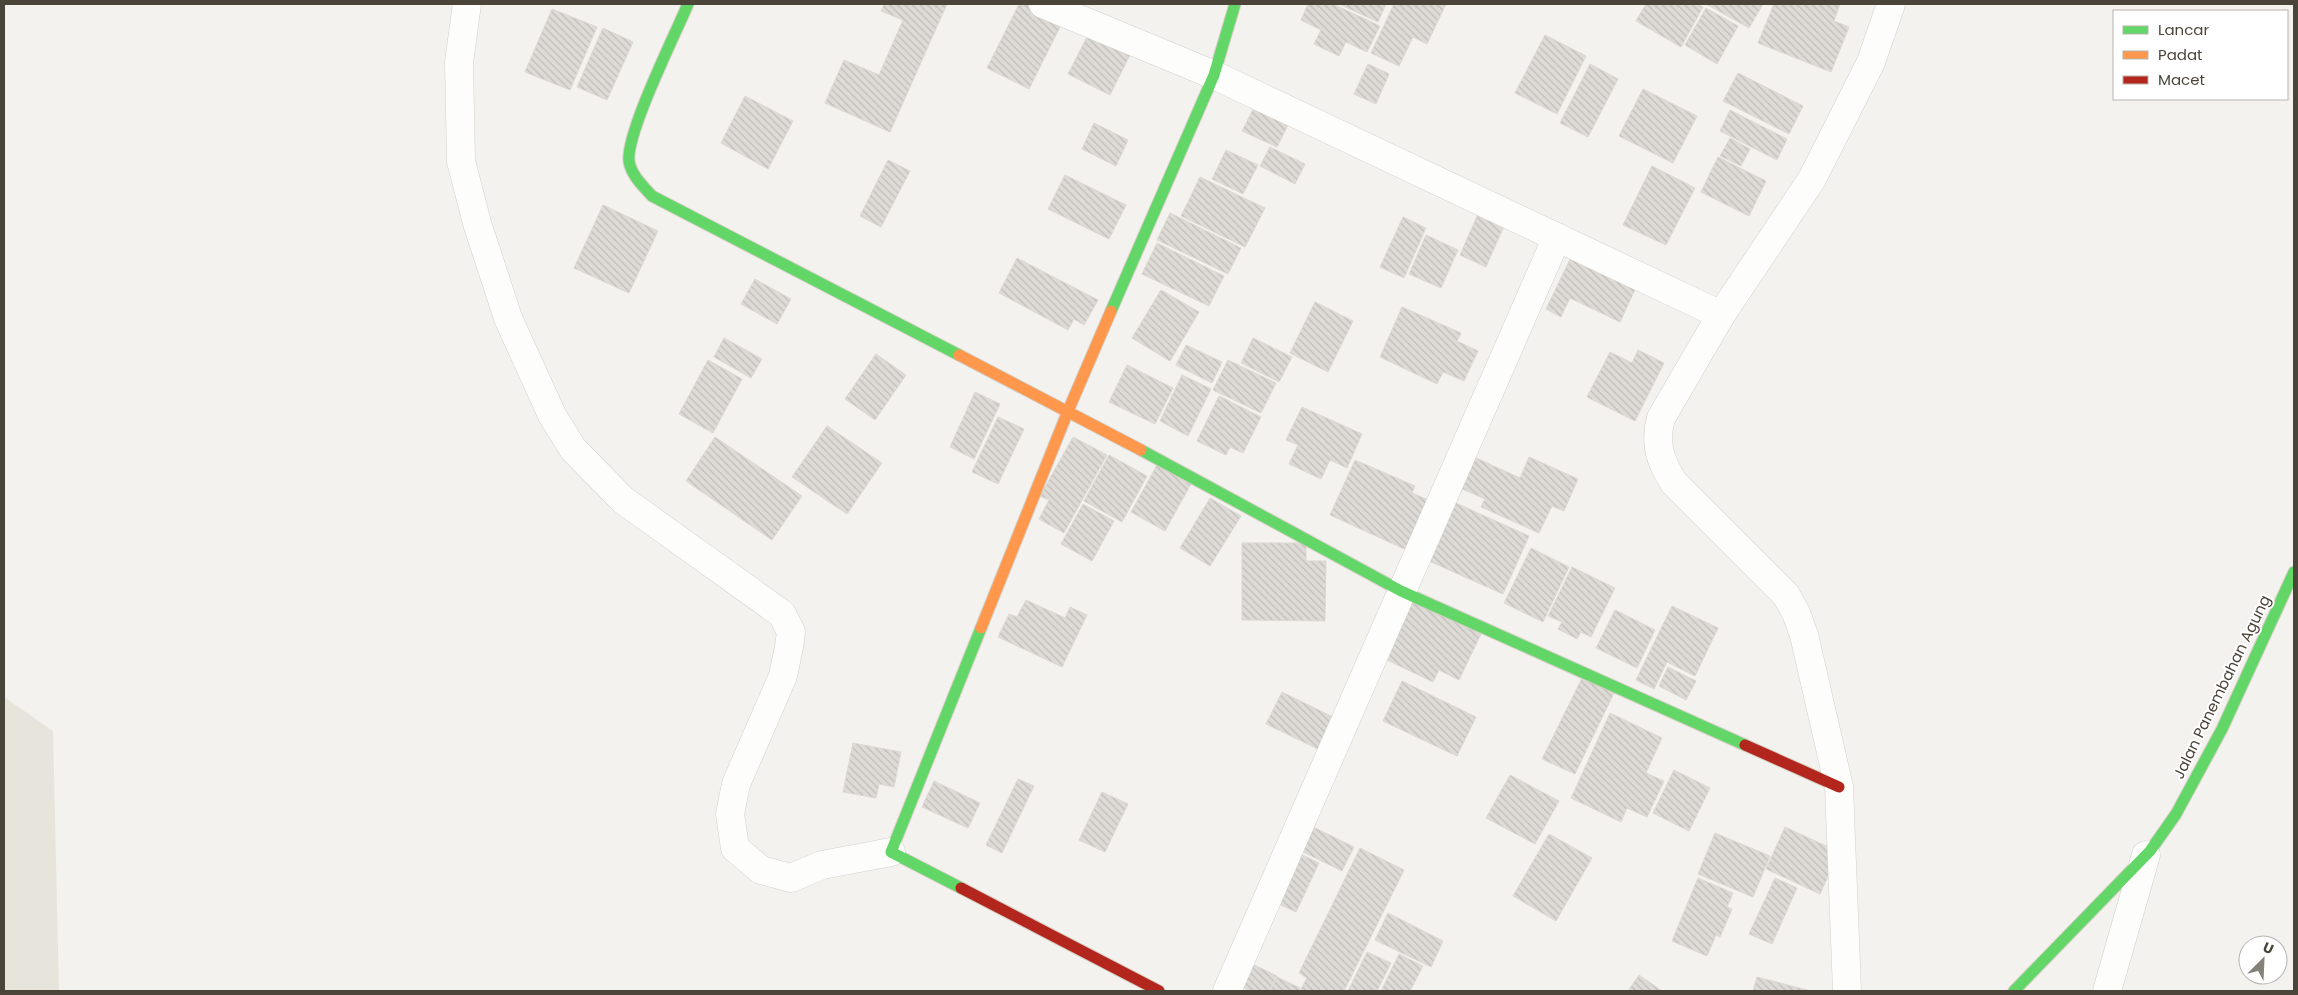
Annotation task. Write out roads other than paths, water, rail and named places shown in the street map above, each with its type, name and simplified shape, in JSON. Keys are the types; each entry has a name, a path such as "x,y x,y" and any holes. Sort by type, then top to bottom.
{"street":[{"path":"467,4 459,62 461,161 477,223 508,318 552,415 573,449 623,500 782,614 790,632 783,676 736,784 730,814 735,848 761,870 791,878 822,865 891,852 1160,991"},
{"path":"688,4 629,147 628,162 630,168 652,196 1068,411 1401,592 1839,787"},
{"path":"1043,4 1214,74 1721,315"},
{"path":"891,852 1068,411 1214,74 1235,4"},
{"path":"1847,991 1839,787 1804,635 1786,595 1674,483 1662,464 1657,432 1661,418 1721,315 1812,179 1871,62 1891,4"},
{"path":"1227,991 1557,237"},
{"name":"Jalan Panembahan Agung","path":"2014,991 2146,855 2176,814 2214,746 2294,572"},
{"path":"2107,991 2146,855"}]}
